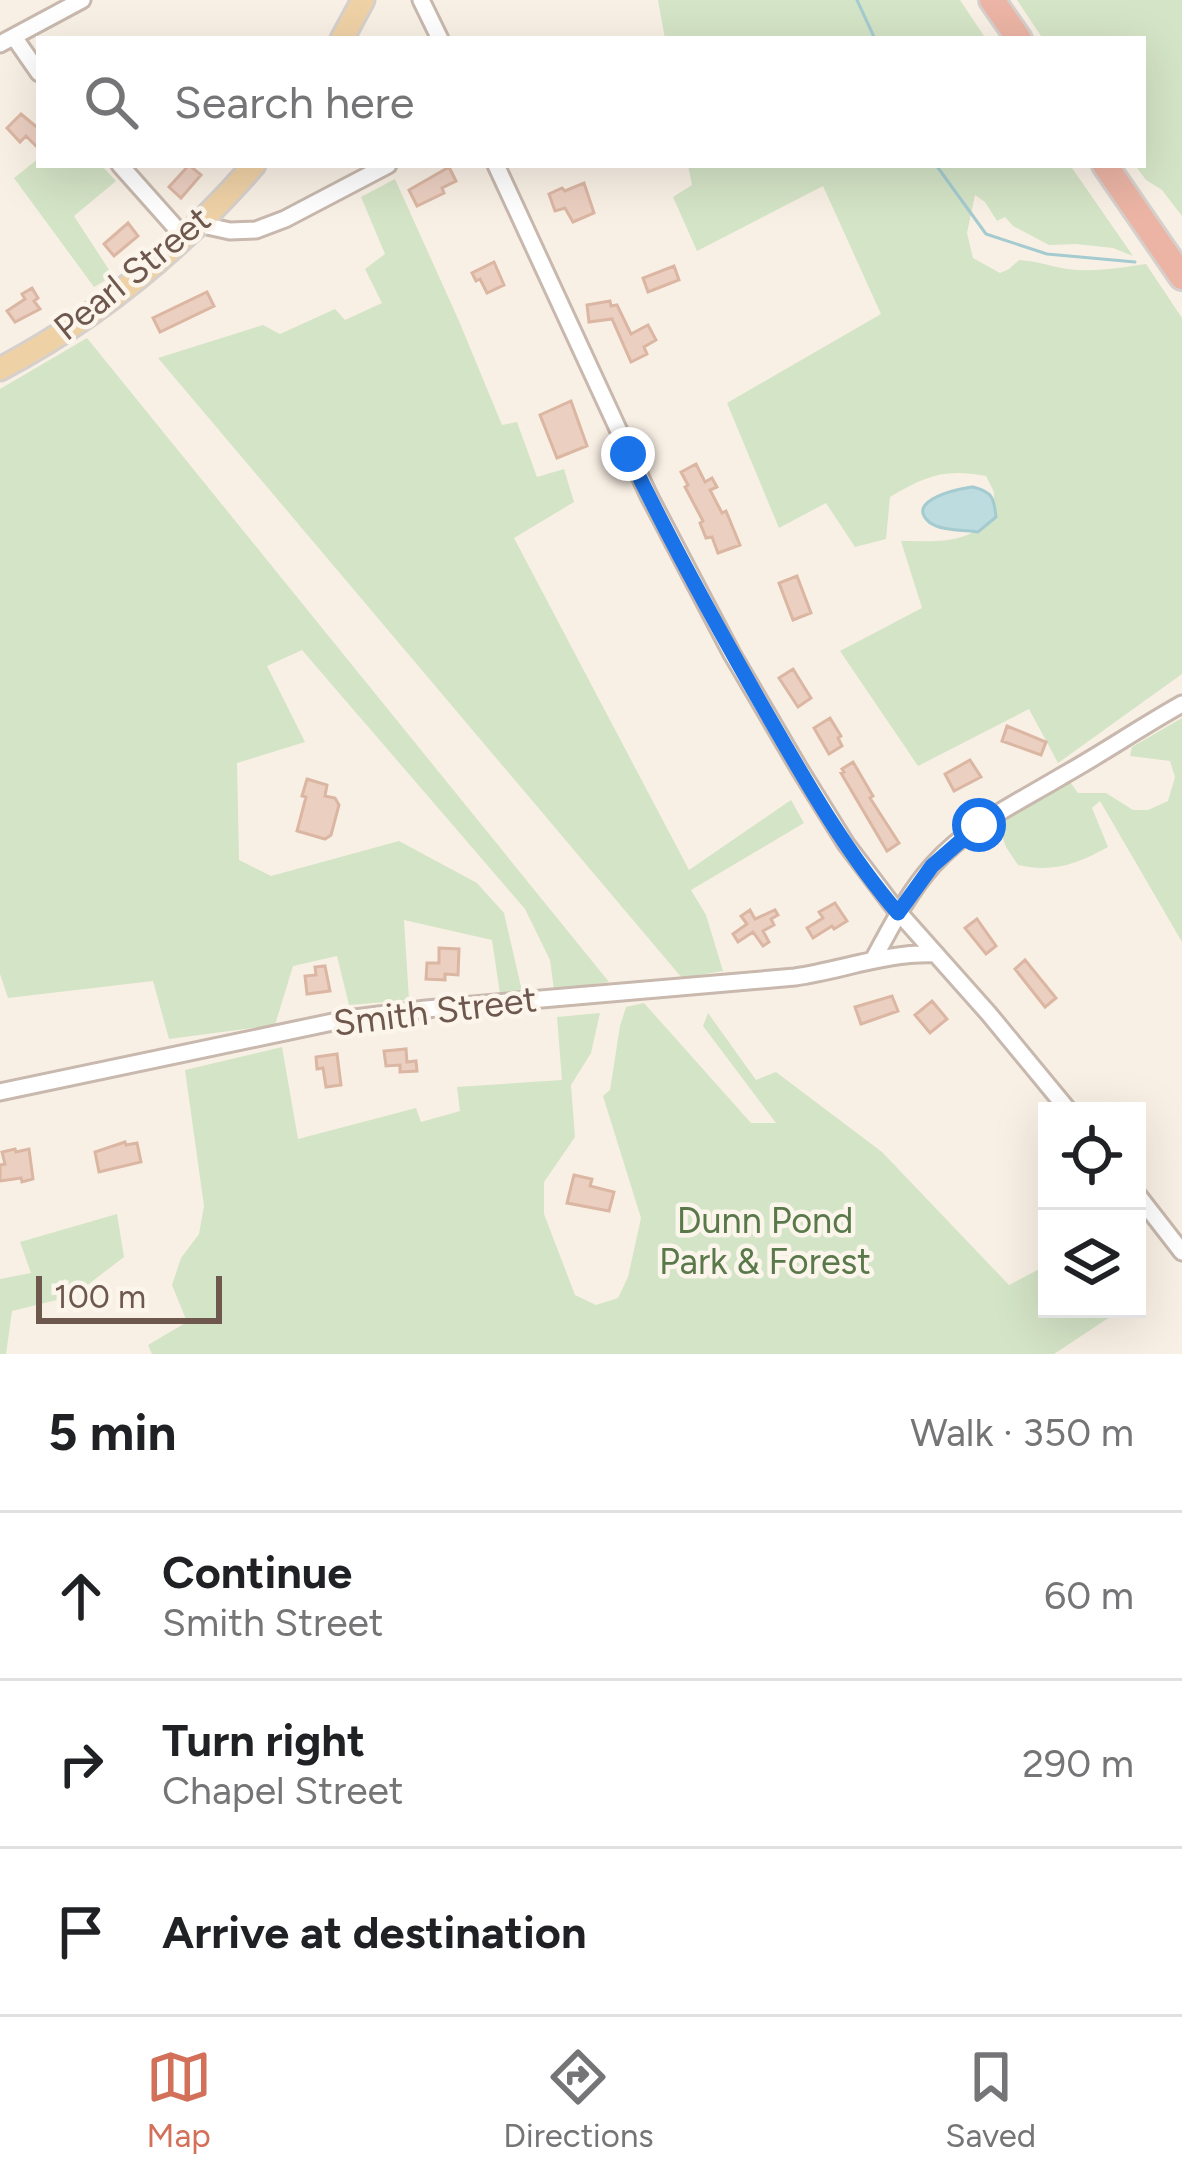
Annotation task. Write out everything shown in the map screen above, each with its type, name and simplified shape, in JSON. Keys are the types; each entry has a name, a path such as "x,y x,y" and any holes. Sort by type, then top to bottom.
{"highway":[{"path":"992,0 1017,36"},
{"path":"1107,168 1182,278"}],"main road":[{"path":"344,36 363,0"},
{"name":"Pearl Street","path":"0,369 99,308 191,231 251,168"}],"street":[{"path":"36,70 7,40 82,0"},
{"path":"421,1 438,36"},
{"path":"122,168 191,231 270,226 382,168"},
{"path":"497,168 628,454 700,594 823,807 898,913 1061,1102"},
{"path":"873,959 932,866 979,825 1182,704"},
{"name":"Smith Street","path":"0,1092 347,1019 796,977 873,959 936,954"},
{"path":"1146,1206 1182,1252"}],"green space":[{"path":"658,0 960,0 984,36 664,36"},
{"path":"1017,0 1182,0 1182,216 1137,168 1146,168 1146,36 1041,36"},
{"path":"36,160 36,168 104,168 116,181 74,216 113,276 94,287 14,178"},
{"path":"689,168 1072,168 1133,256 1113,248 1049,245 1005,217 997,221 975,195 967,233 973,258 1000,273 1019,260 1079,270 1146,264 1182,318 1182,674 1058,763 1029,709 918,766 840,651 922,608 901,541 951,540 972,533 994,517 994,492 986,476 959,473 925,479 890,497 886,539 855,547 826,503 779,528 727,403 881,314 823,186 697,251 673,197 692,185"},
{"path":"395,179 502,425 517,422 537,477 564,469 574,502 514,538 689,870 791,800 804,823 691,890 706,915 723,971 682,978 158,358 263,325 280,334 335,309 345,320 382,303 365,269 385,254 361,197"},
{"path":"87,338 609,982 554,990 550,960 525,909 302,650 267,666 305,742 237,763 239,860 271,876 399,841 477,883 504,913 522,991 500,994 492,940 404,920 409,1000 349,1005 337,956 293,966 275,1025 169,1039 153,981 8,998 0,974 0,389"},
{"path":"1182,718 1182,942 1100,801 1092,808 1108,847 1064,865 1018,865 999,827 1068,779 1078,793 1106,793 1133,810 1148,810 1168,801 1175,777 1170,761 1130,756 1132,747"},
{"name":"Dunn Pond Park & Forest","path":"644,1003 751,1123 776,1123 703,1026 708,1013 756,1080 776,1072 882,1152 1009,1285 1038,1270 1038,1318 1108,1318 1054,1354 152,1354 148,1345 187,1322 172,1285 181,1258 199,1234 204,1206 185,1070 282,1047 298,1139 416,1108 421,1122 460,1111 457,1087 562,1080 557,1017 600,1013 591,1053 571,1085 575,1137 544,1182 544,1214 575,1295 596,1305 618,1298 628,1277 641,1218 603,1096 610,1090 626,1007"},
{"path":"117,1214 124,1257 73,1296 12,1311 6,1354 0,1354 0,1279 31,1273 20,1242"}],"water":[{"path":"973,487 991,496 996,517 978,532 939,527 923,514 924,507 937,497"}],"building":[{"path":"21,114 36,126 36,146 26,136 20,142 7,128"},
{"path":"186,168 201,175 181,198 169,187"},
{"path":"447,168 456,181 442,188 444,193 417,206 409,190"},
{"path":"584,183 594,213 573,222 565,208 555,211 549,194"},
{"path":"128,223 138,236 114,256 104,244"},
{"path":"494,262 504,285 487,293 472,273"},
{"path":"674,266 679,280 648,292 643,278"},
{"path":"32,288 40,309 15,322 7,311"},
{"path":"207,292 214,306 160,332 153,318"},
{"path":"610,301 611,306 617,305 631,334 648,325 656,340 644,347 647,354 631,362 612,319 589,322 587,305"},
{"path":"571,401 587,446 557,458 540,415"},
{"path":"696,464 705,482 712,478 717,487 710,490 722,513 726,511 740,545 718,553 712,537 706,538 681,472"},
{"path":"797,576 811,613 793,620 779,583"},
{"path":"793,669 811,698 798,707 779,678"},
{"path":"830,718 842,746 829,754 814,728"},
{"path":"1007,726 1046,742 1041,755 1002,741"},
{"path":"970,760 981,777 954,791 945,774"},
{"path":"853,762 899,843 887,851 841,773"},
{"path":"307,779 327,785 325,796 335,798 339,805 331,835 325,839 297,831"},
{"path":"835,903 847,921 813,938 807,928 823,918 819,912"},
{"path":"750,910 755,919 775,910 778,915 771,919 774,925 763,931 769,942 763,946 753,932 738,942 733,934 747,924 741,916"},
{"path":"977,919 996,946 986,954 965,928"},
{"path":"439,948 459,949 458,975 426,979 427,963 439,963"},
{"path":"1025,960 1056,998 1045,1007 1015,969"},
{"path":"325,966 330,991 307,994 305,976 316,975 315,967"},
{"path":"892,996 898,1011 861,1024 855,1007"},
{"path":"932,1001 947,1019 930,1033 915,1015"},
{"path":"406,1049 407,1062 416,1061 417,1071 400,1072 400,1065 386,1066 384,1051"},
{"path":"337,1054 341,1085 326,1087 316,1057"},
{"path":"137,1143 141,1162 99,1172 95,1152"},
{"path":"29,1149 33,1179 0,1181 0,1165 5,1164 2,1152"},
{"path":"574,1175 592,1179 590,1186 614,1192 609,1211 567,1203"}],"waterway":[{"path":"857,0 874,36"},
{"path":"938,168 986,234 1047,254 1135,262"}],"route":[{"path":"628,454 710,613 800,770 846,844 898,913 932,866 979,825"}]}
